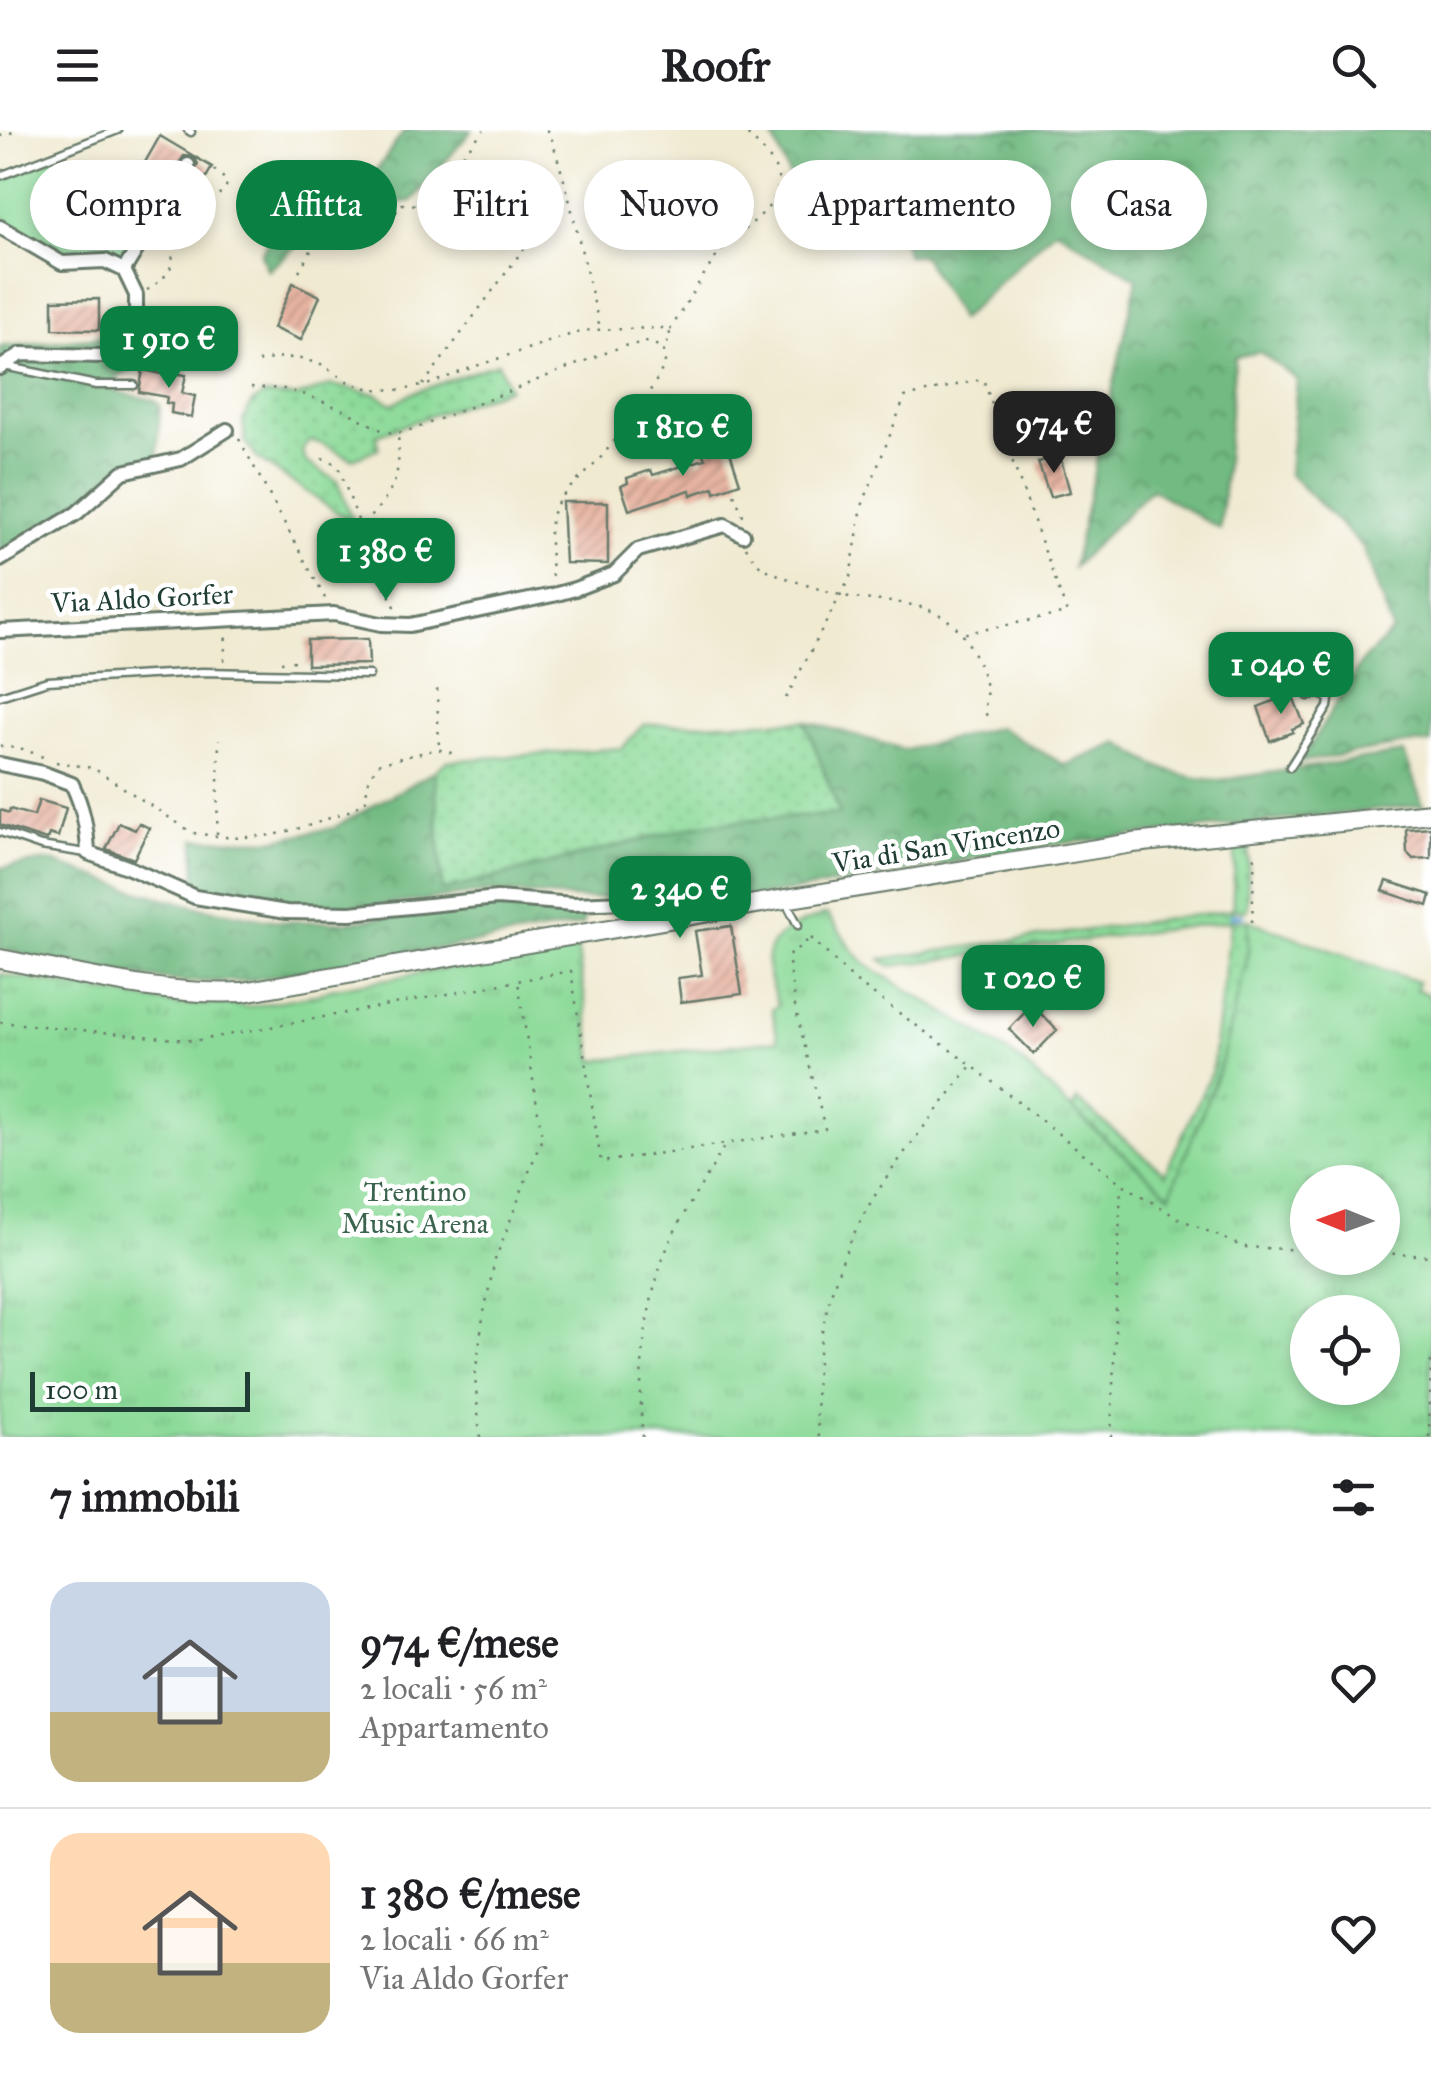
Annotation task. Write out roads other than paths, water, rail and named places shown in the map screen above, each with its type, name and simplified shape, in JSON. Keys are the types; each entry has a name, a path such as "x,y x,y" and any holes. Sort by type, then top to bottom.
{"main road":[{"name":"Via di San Vincenzo","path":"0,959 139,986 243,992 1134,843 1431,813"}],"street":[{"path":"0,226 62,262 105,261 124,270 136,295 136,324 120,348 102,356 21,354 1,367"},
{"path":"124,270 136,250"},
{"path":"0,560 76,512 123,472 181,459 233,431"},
{"name":"Via Aldo Gorfer","path":"0,630 334,614 381,624 410,625 576,589 614,574 638,550 726,525 743,535"},
{"path":"0,764 72,784 82,804 88,854 195,898 286,912 352,913 497,898 573,904 650,901 658,907 662,920"}],"lane":[{"path":"0,176 118,130"},
{"path":"1,367 96,385 134,385"},
{"path":"0,696 46,681 224,673 370,675"},
{"path":"1290,767 1328,708 1329,700 1322,693 1308,696"},
{"path":"0,832 41,846 88,854"},
{"path":"785,899 798,925"}],"waterway":[{"path":"1232,916 1242,915"}],"park label":[{"name":"Trentino Music Arena","path":"415,1207"}]}
